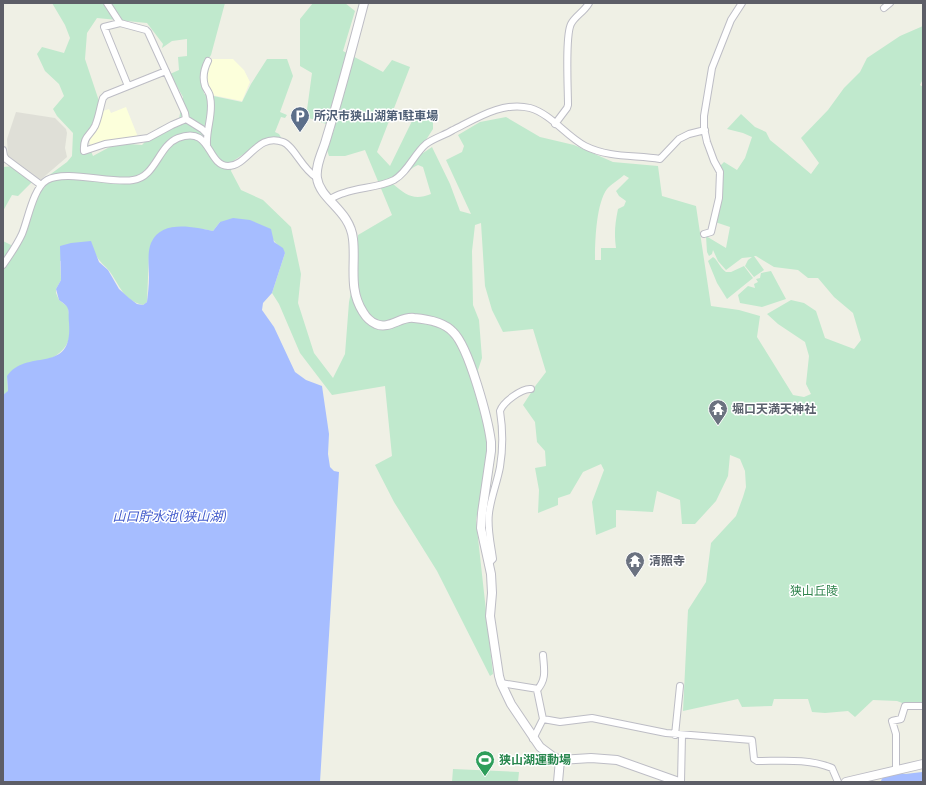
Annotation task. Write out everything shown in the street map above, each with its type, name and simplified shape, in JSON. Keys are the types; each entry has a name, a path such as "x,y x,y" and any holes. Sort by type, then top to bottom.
{"street":[{"path":"107,3 120,23"},
{"path":"316,177 317,167 326,142 364,3"},
{"path":"555,124 567,108 568,104 567,69 569,29 573,21 583,12 589,3"},
{"path":"704,234 710,232 719,198 720,172 707,142 704,116 712,68 721,41 731,20 742,3"},
{"path":"884,8 890,3"},
{"path":"128,86 104,27 120,23 146,30 185,113 186,119 202,129 206,134"},
{"path":"208,61 204,74 205,86 210,97 210,115 206,134 207,144 213,157 218,163 229,166 236,164 263,143 270,141 280,141 287,144 300,162 316,177 322,191 348,221 352,233 354,248 353,288 358,304 366,317 381,326 386,326 409,318 441,324 453,331 460,340 479,390 490,434 491,450 481,522 492,585 490,616 501,683 511,704 534,739 545,752 560,760 591,758 616,760 680,782 678,735 680,686"},
{"path":"166,71 106,95 103,98 95,126 86,137 84,151 105,144 148,138 186,119"},
{"path":"330,199 344,192 381,185 393,180 402,174 427,144 483,115 511,107 524,107 539,112 577,141 598,151 613,155 645,156 660,159 679,139 689,134 705,130"},
{"path":"3,265 17,245 41,185 47,180 56,177 96,178 122,181 141,178 147,174 166,147 178,138 193,136 201,139 207,144"},
{"path":"3,150 6,159 41,185"},
{"path":"489,563 492,559 489,512 492,493 500,469 502,448 500,412 502,406 513,397 527,389 531,389"},
{"path":"534,739 544,719 537,690 542,684 545,674 542,654"},
{"path":"501,683 538,689"},
{"path":"896,770 896,734 892,721 901,719 905,706 923,706"},
{"path":"544,719 560,722 592,718 678,735 752,740 754,759 757,762 792,760 825,765 832,768 838,782"},
{"path":"558,782 560,760"},
{"path":"846,782 923,764"}],"shaded area":[{"path":"211,59 233,59 244,70 250,82 242,101 212,95 206,81 206,69"},
{"path":"126,107 138,137 91,147 88,136 103,111 109,109 111,113"},
{"path":"16,112 55,118 66,129 67,133 65,148 67,157 39,181 8,156 7,139"}],"green space":[{"name":"狭山丘陵","path":"52,3 225,3 211,55 202,68 204,94 242,102 251,84 267,59 287,59 293,76 280,112 287,115 285,118 281,117 275,132 279,134 282,139 268,138 233,161 231,171 241,190 263,200 291,227 301,274 298,303 314,353 333,378 345,354 349,302 357,263 358,235 392,215 365,150 345,156 329,156 327,150 335,127 306,117 312,73 300,66 300,19 313,3 345,3 355,11 343,51 383,72 392,60 410,67 377,152 390,166 412,121 433,115 433,129 422,146 423,153 432,147 450,184 460,211 471,214 446,160 462,152 464,146 458,135 480,122 506,117 540,137 574,145 613,162 658,166 662,196 696,206 711,306 739,310 760,316 757,337 793,395 804,397 811,394 806,384 809,356 805,342 778,324 767,314 791,300 804,303 816,311 825,338 854,349 861,340 853,313 834,297 818,278 808,278 798,270 774,267 756,256 754,256 764,270 754,277 745,266 748,260 752,257 742,258 726,270 718,261 713,250 712,254 709,256 707,252 706,236 726,248 730,227 715,222 719,167 724,162 737,170 745,158 752,137 727,129 741,114 755,127 766,132 770,140 811,174 819,163 801,138 828,110 844,88 860,72 867,58 900,36 923,26 923,79 920,85 923,87 923,703 905,704 897,701 873,700 855,717 848,711 825,713 812,712 808,699 774,699 772,706 742,707 738,699 683,711 688,610 706,582 711,543 736,516 746,487 745,471 740,459 730,455 728,476 716,501 695,524 682,524 680,500 657,491 653,512 616,510 616,527 596,535 592,502 604,470 601,464 583,472 570,494 558,498 558,505 538,513 539,490 535,468 546,466 545,451 537,442 535,422 523,405 546,372 533,329 503,332 492,310 485,286 481,223 475,225 472,251 473,305 479,320 482,358 478,370 486,414 489,452 476,520 493,674 490,676 437,571 394,502 375,465 392,456 385,386 332,395 300,353 279,304 272,293 285,253 272,238 220,222 213,231 203,229 149,254 147,302 143,305 136,303 126,296 110,272 96,255 60,261 61,280 56,289 56,293 59,300 68,307 70,331 66,346 52,358 43,363 7,376 8,392 3,395 3,241 13,246 39,193 45,187 44,179 67,162 72,156 73,133 57,116 53,109 64,96 59,84 45,71 37,54 42,47 64,53 70,38 65,25","holes":["97,18 147,23 163,44 162,48 172,41 187,39 187,56 178,57 179,70 170,74 183,97 179,119 158,128 142,145 117,143 93,156 85,137 102,110 85,59 87,33","418,165 423,167 431,194 420,197 410,196 393,184","624,175 629,178 616,191 619,196 626,201 624,206 618,209 615,228 616,248 601,248 601,260 595,260 598,213 603,196 611,185"]},
{"path":"14,166 32,182 18,196 12,195 3,211 3,167"},
{"path":"713,257 726,272 731,272 744,266 753,278 727,299 717,283 708,261"},
{"path":"771,271 786,299 762,307 740,303 738,295 748,286 755,288 754,284 758,282 756,279 760,278 761,273"},
{"name":"狭山湖運動場","path":"453,769 519,772 518,782 452,782"}],"water":[{"name":"山口貯水池 (狭山湖)","path":"233,218 250,220 271,229 274,242 283,248 285,253 272,293 263,303 262,310 274,327 295,372 306,380 322,386 329,434 328,454 330,467 334,471 339,472 320,782 3,782 3,395 8,391 7,376 16,368 26,363 56,355 64,350 68,339 69,323 68,309 59,300 56,289 61,280 60,246 71,243 91,241 99,262 108,270 119,289 137,304 143,305 147,302 148,296 149,251 151,243 156,235 162,230 179,226 213,231 220,222"}],"waterway":[{"path":"887,782 895,779 906,780 923,778"}],"place":[{"name":"所沢市狭山湖第1駐車場","path":"300,133"},
{"name":"堀口天満天神社","path":"718,426"},
{"name":"清照寺","path":"635,578"},
{"name":"狭山湖運動場","path":"485,777"}]}
